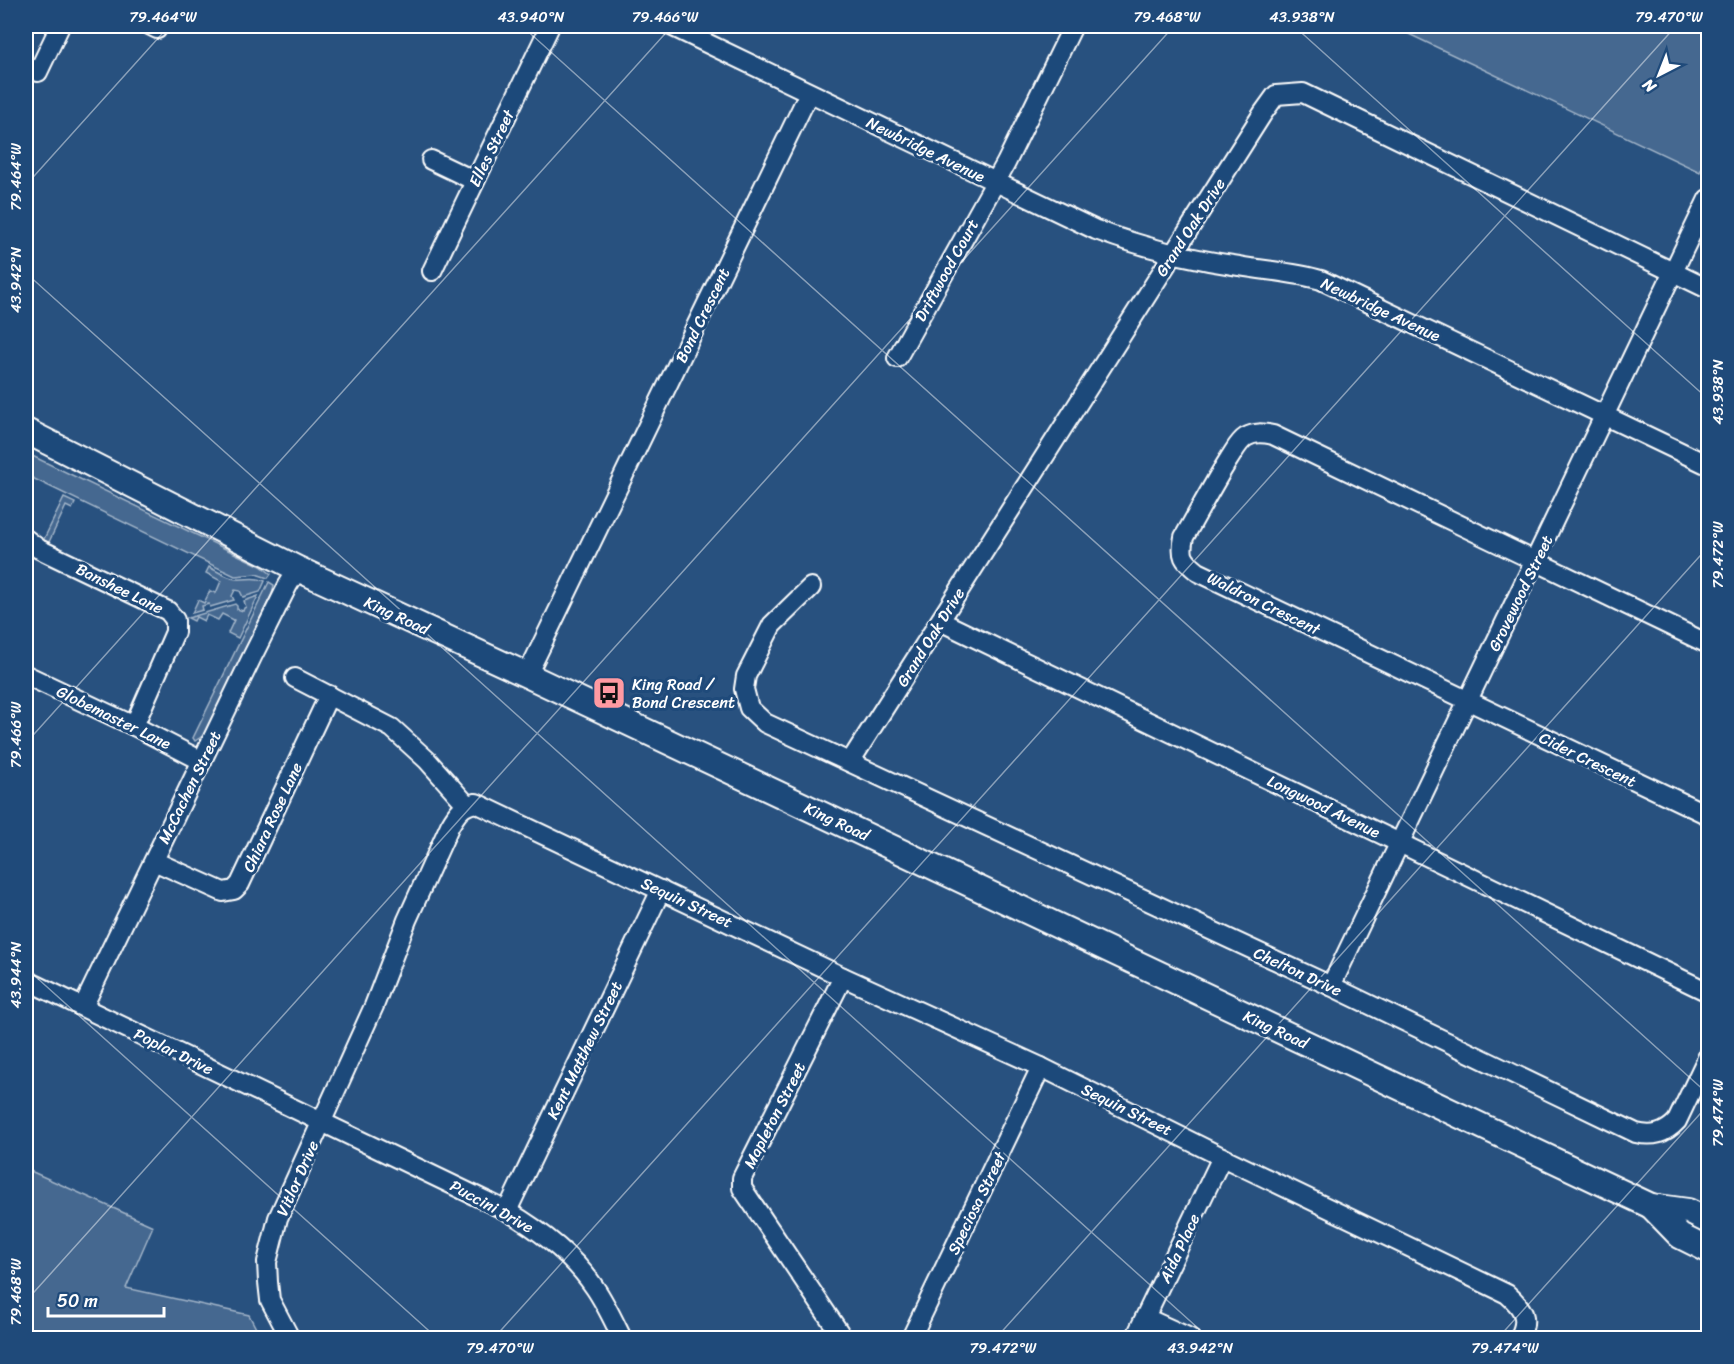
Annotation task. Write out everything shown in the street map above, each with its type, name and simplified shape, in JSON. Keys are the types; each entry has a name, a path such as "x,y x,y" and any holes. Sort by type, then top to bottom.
{"main road":[{"name":"King Road","path":"26,431 298,569 1651,1206 1688,1212 1708,1221"},
{"name":"King Road","path":"1651,1206 1680,1236 1708,1250"}],"street":[{"path":"38,72 60,26"},
{"name":"Elles Street","path":"432,271 550,26"},
{"path":"671,26 810,93"},
{"name":"Driftwood Court","path":"897,358 1006,163 1072,26"},
{"name":"Newbridge Avenue","path":"810,93 1096,230 1174,254 1322,280 1708,465"},
{"name":"Bond Crescent","path":"527,675 810,93"},
{"name":"Grand Oak Drive","path":"850,762 1276,95 1303,93 1708,289"},
{"path":"431,160 475,181"},
{"name":"Grovewood Street","path":"1331,986 1708,199"},
{"name":"Waldron Crescent","path":"1468,701 1198,572 1183,557 1184,537 1241,441 1256,433 1264,433 1273,435 1534,561"},
{"name":"Banshee Lane","path":"26,539 39,549 168,611 172,615 176,626 175,632 134,726"},
{"path":"1534,561 1708,644"},
{"name":"McCachen Street","path":"83,1007 283,594 298,569"},
{"name":"Chelton Drive","path":"811,587 772,625 746,676 744,688 749,708 765,723 1331,986 1636,1132 1648,1135 1664,1132 1677,1121 1708,1056"},
{"name":"Longwood Avenue","path":"940,621 1708,992"},
{"name":"Globemaster Lane","path":"26,675 202,761"},
{"path":"295,678 392,728 427,760 467,805 456,815 445,836 407,920 374,1006 322,1121"},
{"name":"Chiara Rose Lane","path":"154,861 223,892 234,890 240,884 329,695"},
{"name":"Cider Crescent","path":"1468,701 1708,815"},
{"name":"Sequin Street","path":"467,805 477,803 843,977 1041,1067 1507,1294 1521,1306 1525,1326 1519,1338"},
{"name":"Kent Matthew Street","path":"507,1211 661,890"},
{"name":"Mapleton Street","path":"843,977 742,1178 742,1188 843,1338"},
{"name":"Poplar Drive","path":"26,980 322,1121"},
{"name":"Speciosa Street","path":"911,1338 1041,1067"},
{"name":"Puccini Drive","path":"322,1121 507,1211 549,1239 575,1262 595,1289 622,1338"},
{"name":"Vitlor Drive","path":"290,1338 270,1300 267,1262 278,1218 322,1121"},
{"name":"Aida Place","path":"1136,1338 1222,1156"},
{"path":"1146,1318 1190,1338"}],"shaded area":[{"path":"1392,26 1708,26 1708,154 1700,172"},
{"path":"26,453 261,566 271,574 268,578 256,574 235,576 26,475"},
{"path":"64,498 75,503 72,509 66,506 48,544 43,541"},
{"path":"209,567 233,578 254,578 265,581 260,592 243,597 240,591 235,590 232,596 234,600 210,607 209,604 202,606 203,610 192,613 198,600 204,603 210,591 216,593 221,581 206,573"},
{"path":"269,582 274,585 272,594 204,735 195,741 193,738"},
{"path":"258,596 238,638 228,633 234,620 222,614 218,620 207,615 204,621 196,617 194,621 188,618 235,604 237,609 243,611 246,607 244,601"},
{"path":"26,1169 153,1226 126,1288 249,1315 261,1338 26,1338"}],"waterway":[{"path":"26,1328 35,1338"}],"place":[{"name":"King Road / Bond Crescent","path":"609,693"}]}
